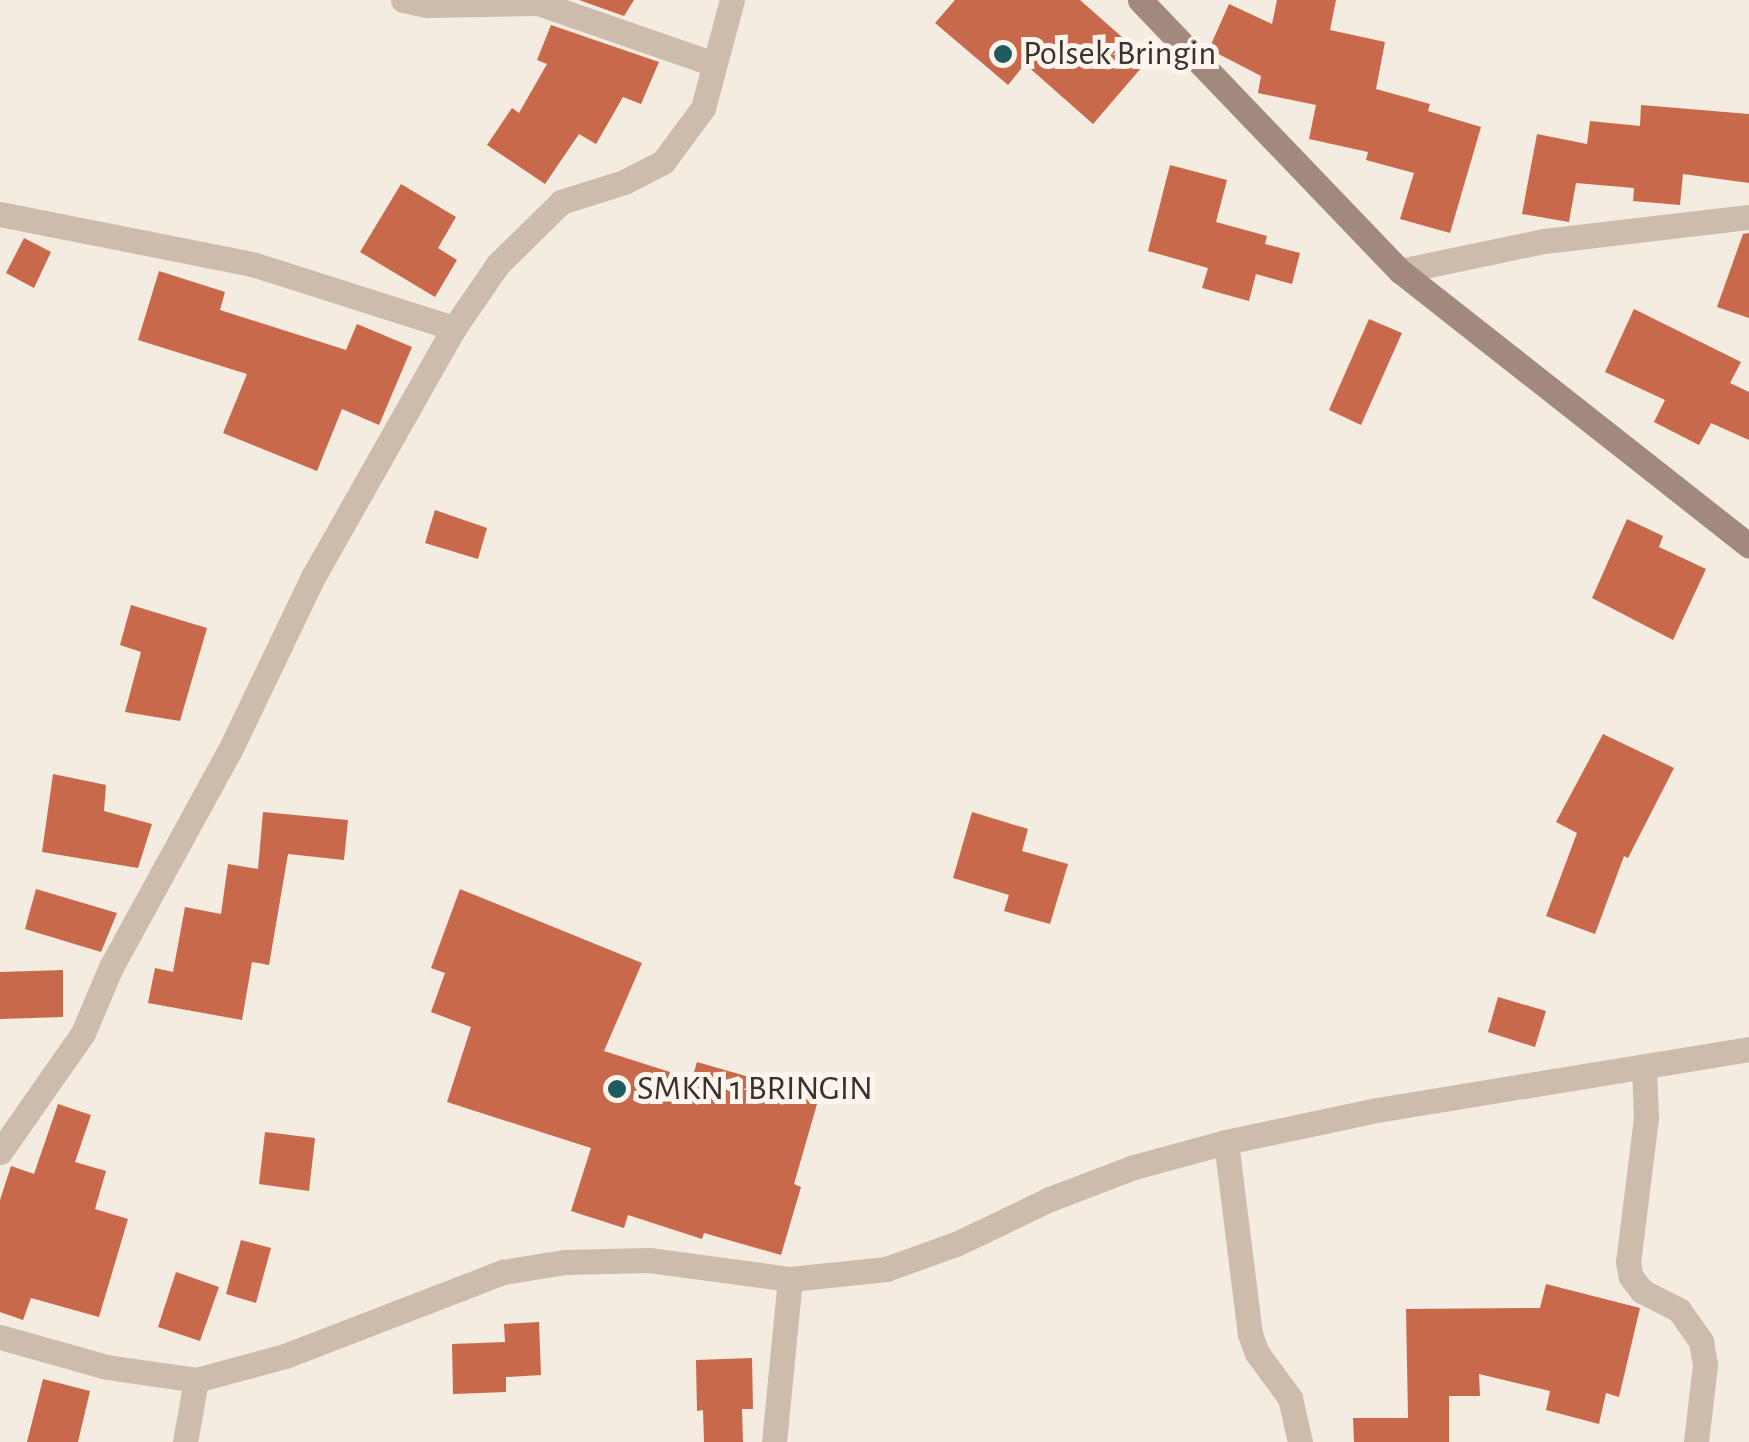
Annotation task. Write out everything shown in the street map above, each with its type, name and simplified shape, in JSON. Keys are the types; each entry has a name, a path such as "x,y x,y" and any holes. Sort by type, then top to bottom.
{"street":[{"path":"403,0 428,5 538,3 714,64"},
{"path":"0,1152 83,1034 111,967 230,750 313,577 454,328 498,264 561,202 624,182 662,162 703,108 732,0"},
{"path":"1140,0 1400,271 1749,546"},
{"path":"0,214 252,264 454,328"},
{"path":"1400,271 1544,240 1749,217"},
{"path":"0,1337 106,1367 196,1380 285,1356 503,1272 565,1262 649,1260 790,1279 886,1269 956,1244 1050,1199 1134,1167 1226,1142 1377,1110 1749,1049"},
{"path":"1644,1067 1646,1118 1628,1262 1631,1277 1642,1291 1679,1310 1701,1342 1705,1365 1696,1442"},
{"path":"1226,1142 1250,1334 1257,1353 1290,1398 1300,1442"},
{"path":"774,1442 790,1279"},
{"path":"185,1442 196,1380"}],"building":[{"path":"579,0 634,0 624,16"},
{"path":"955,0 1080,0 1148,60 1093,124 1025,64 1008,85 935,23"},
{"path":"1277,0 1336,0 1330,30 1385,42 1376,89 1430,104 1428,111 1481,127 1450,233 1400,219 1414,173 1366,160 1368,152 1309,139 1316,105 1258,93 1261,76 1209,49 1229,4 1272,24"},
{"path":"551,25 659,62 641,104 623,97 596,144 579,134 545,184 487,145 512,108 519,113 547,64 537,60"},
{"path":"1641,105 1749,114 1749,183 1683,174 1680,205 1633,201 1634,188 1576,183 1569,222 1522,214 1537,134 1587,144 1590,121 1640,126"},
{"path":"1170,165 1227,180 1216,222 1267,236 1265,244 1300,253 1292,284 1256,274 1249,301 1202,288 1208,268 1148,251"},
{"path":"401,184 456,217 438,248 457,260 435,297 360,252"},
{"path":"1749,233 1749,318 1717,307 1743,234"},
{"path":"24,238 51,252 34,288 6,273"},
{"path":"159,271 225,292 220,310 346,350 357,324 412,347 379,425 342,409 317,471 223,433 247,374 138,340"},
{"path":"1634,309 1741,362 1730,383 1749,392 1749,440 1711,423 1699,445 1654,422 1665,400 1605,372"},
{"path":"1369,319 1402,333 1361,425 1329,410"},
{"path":"435,510 487,528 478,559 425,543"},
{"path":"1627,519 1663,536 1659,547 1706,569 1673,640 1592,598"},
{"path":"131,605 207,628 180,721 125,712 141,652 120,645"},
{"path":"1603,734 1674,768 1628,858 1624,856 1595,934 1546,916 1577,833 1556,822"},
{"path":"53,774 106,785 104,811 152,824 138,868 42,852"},
{"path":"263,812 348,820 344,860 288,854 269,965 252,962 242,1020 148,1003 155,968 173,972 185,907 221,914 228,864 258,869"},
{"path":"972,812 1028,829 1022,851 1068,864 1050,924 1004,911 1009,895 953,878"},
{"path":"36,889 117,913 101,952 25,929"},
{"path":"460,889 642,963 604,1051 692,1079 697,1062 819,1097 794,1184 801,1187 781,1255 704,1233 702,1239 628,1215 624,1228 571,1211 591,1148 447,1102 471,1027 431,1012 445,973 431,968"},
{"path":"63,970 63,1017 0,1019 0,972"},
{"path":"1498,997 1546,1011 1535,1047 1488,1032"},
{"path":"58,1104 91,1115 75,1162 106,1171 95,1209 128,1219 99,1317 31,1298 23,1320 0,1312 0,1200 11,1166 34,1174"},
{"path":"265,1132 315,1138 309,1191 259,1184"},
{"path":"241,1240 271,1248 256,1303 226,1294"},
{"path":"176,1272 219,1287 200,1341 158,1327"},
{"path":"1546,1284 1640,1308 1619,1397 1606,1393 1599,1424 1546,1410 1550,1391 1479,1374 1480,1396 1449,1396 1449,1442 1354,1442 1353,1418 1408,1418 1406,1309 1540,1308"},
{"path":"539,1322 541,1375 506,1377 506,1392 453,1394 452,1344 505,1342 504,1324"},
{"path":"752,1358 753,1409 742,1409 743,1442 704,1442 703,1410 697,1411 696,1360"},
{"path":"43,1379 90,1391 78,1442 27,1442"}],"place":[{"name":"Polsek Bringin","path":"1003,54"},
{"name":"SMKN 1 BRINGIN","path":"617,1089"}]}
